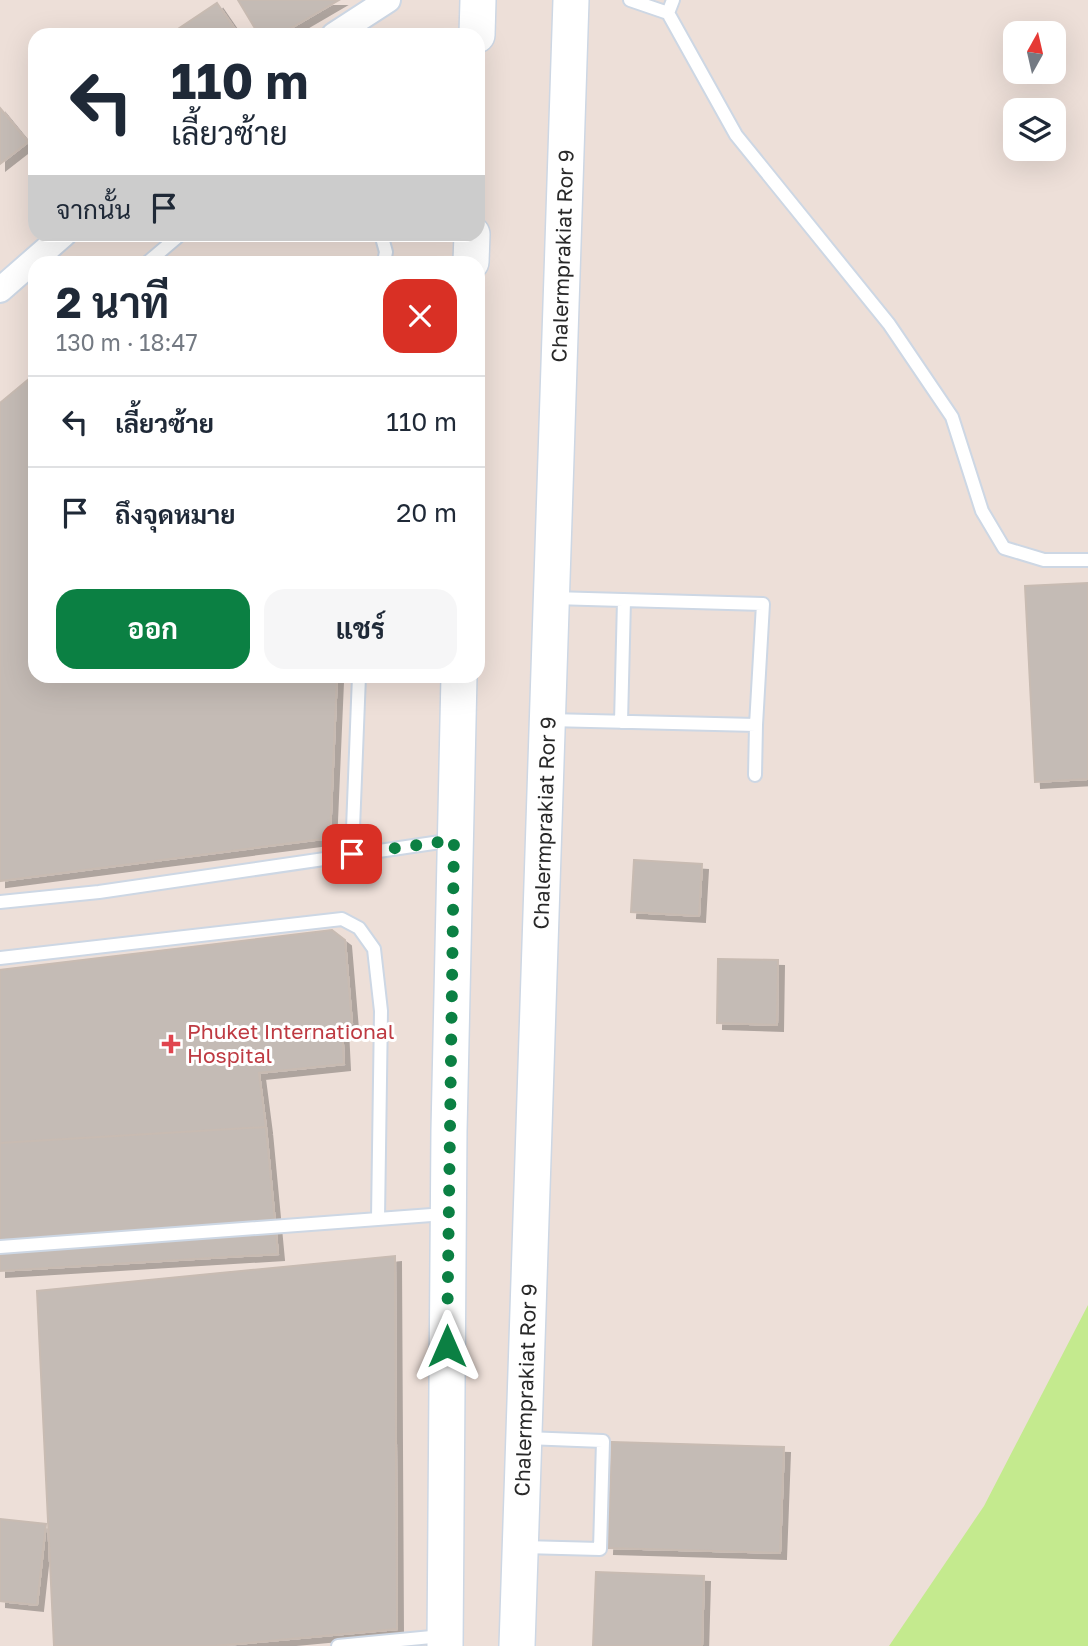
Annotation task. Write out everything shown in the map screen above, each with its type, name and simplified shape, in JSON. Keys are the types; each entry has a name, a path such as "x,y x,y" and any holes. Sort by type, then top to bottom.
{"main road":[{"path":"477,28 478,0"},
{"name":"Chalermprakiat Ror 9","path":"517,1646 572,0"},
{"path":"445,1641 454,840 459,683"}],"street":[{"path":"345,28 388,0"},
{"path":"38,256 55,242"},
{"path":"0,289 28,265"}],"lane":[{"path":"630,0 668,13 736,135 888,324 952,417 982,511 1004,548 1044,560 1088,560"},
{"path":"668,13 673,0"},
{"path":"155,256 172,242"},
{"path":"552,598 763,604 755,775"},
{"path":"621,722 624,600"},
{"path":"352,854 359,683"},
{"path":"548,720 756,725"},
{"path":"0,902 99,892 454,840"},
{"path":"0,958 342,919 359,928 374,949 381,1011 378,1219"},
{"path":"0,1247 449,1214"},
{"path":"521,1547 600,1549 603,1441 525,1438"},
{"path":"338,1646 445,1641"}],"green space":[{"path":"1088,1305 1088,1646 889,1646 984,1506"}],"building":[{"path":"238,0 339,0 291,28 255,28"},
{"path":"217,3 234,28 180,28"},
{"path":"0,108 28,142 0,164"},
{"path":"28,380 28,683 337,683 330,838 0,881 0,403"},
{"path":"1088,583 1088,779 1035,782 1025,586"},
{"path":"634,860 702,864 699,916 631,912"},
{"name":"Phuket International Hospital","path":"332,930 345,940 352,1023 342,1024 344,1064 259,1073 266,1127 0,1143 0,970"},
{"path":"718,959 778,960 777,1025 717,1023"},
{"name":"Phuket International Hospital","path":"266,1127 278,1254 0,1271 0,1143"},
{"path":"395,1256 397,1629 215,1646 54,1646 37,1291"},
{"path":"612,1442 784,1447 780,1553 608,1548"},
{"path":"0,1519 46,1524 37,1605 0,1601"},
{"path":"596,1572 704,1576 702,1646 593,1646"}],"place":[{"name":"Phuket International Hospital","path":"171,1044"}],"route":[{"path":"352,854 454,840 447,1346"}]}
